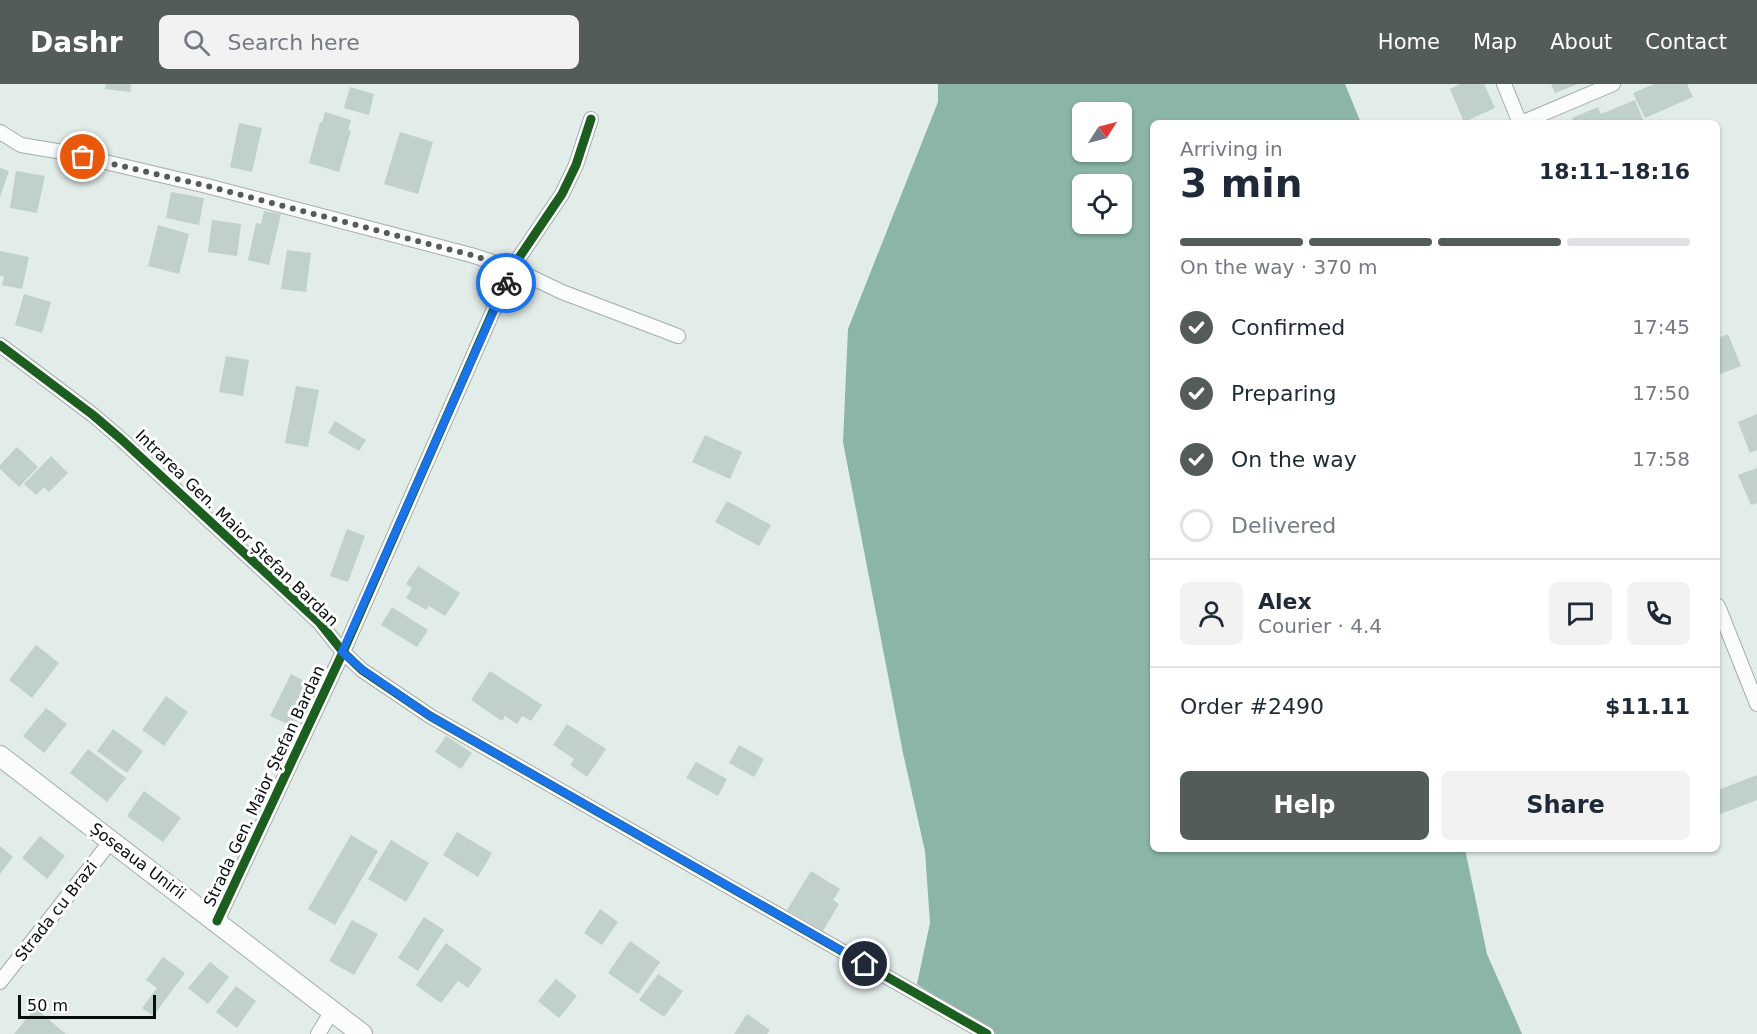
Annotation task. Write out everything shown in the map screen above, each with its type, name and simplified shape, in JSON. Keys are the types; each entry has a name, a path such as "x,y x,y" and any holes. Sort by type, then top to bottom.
{"main road":[{"name":"Șoseaua Unirii","path":"0,756 362,1034"}],"street":[{"path":"1504,84 1519,120"},
{"path":"1527,120 1613,84"},
{"name":"Strada Gen. Maior Ștefan Bardan","path":"217,921 342,652 512,268 562,194 576,165 591,119"},
{"path":"0,132 21,145 63,152 207,186 471,255 512,268 562,292 678,336"},
{"name":"Intrarea Gen. Maior Ștefan Bardan","path":"0,345 121,439 319,622 342,652 363,670 430,716 987,1034"},
{"path":"1720,611 1757,704"},
{"name":"Strada cu Brazi","path":"0,982 111,841"},
{"path":"318,1034 332,1011"}],"shaded area":[{"path":"938,84 1345,84 1360,120 1150,120 1150,852 1466,852 1487,954 1522,1034 996,1034 917,984 930,923 925,851 903,753 843,442 848,329 938,102"}],"building":[{"path":"106,84 131,84 130,92 105,89"},
{"path":"1460,84 1484,84 1495,108 1468,120 1463,120 1450,89"},
{"path":"1551,84 1578,84 1555,93"},
{"path":"1654,84 1687,84 1693,97 1645,118 1633,93"},
{"path":"350,87 374,94 369,115 344,108"},
{"path":"1635,100 1643,120 1573,120 1572,118 1598,107 1601,114"},
{"path":"325,112 351,120 348,130 351,131 339,172 309,163"},
{"path":"239,123 262,128 252,172 230,167"},
{"path":"400,132 433,142 418,194 384,184"},
{"path":"0,168 9,171 0,197"},
{"path":"16,171 45,176 37,213 10,208"},
{"path":"171,192 204,198 199,225 166,218"},
{"path":"264,211 281,214 269,265 248,260 256,223 261,224"},
{"path":"212,220 241,224 237,256 208,252"},
{"path":"158,225 189,234 179,274 148,266"},
{"path":"287,250 311,253 306,292 281,289"},
{"path":"0,251 29,257 22,289 2,285 4,276 0,276"},
{"path":"24,294 51,302 42,333 15,325"},
{"path":"1728,334 1741,366 1720,374 1720,337"},
{"path":"226,356 249,360 243,396 219,392"},
{"path":"296,386 319,390 308,447 285,443"},
{"path":"1757,414 1757,450 1750,453 1738,422"},
{"path":"335,421 366,440 359,451 328,433"},
{"path":"705,435 742,452 730,479 692,462"},
{"path":"17,447 38,467 19,487 0,469 0,465"},
{"path":"51,456 68,473 49,492 44,487 36,495 24,484"},
{"path":"1757,468 1757,503 1751,505 1738,475"},
{"path":"727,501 771,525 759,546 715,522"},
{"path":"347,529 365,536 348,582 330,576"},
{"path":"418,566 460,593 445,616 429,606 426,610 406,598 412,588 406,584"},
{"path":"392,607 428,630 417,647 381,625"},
{"path":"36,645 59,663 32,698 9,680"},
{"path":"490,671 542,705 531,721 522,716 517,724 505,716 502,721 471,700"},
{"path":"291,674 314,686 294,727 270,716"},
{"path":"166,696 188,712 164,746 142,730"},
{"path":"46,708 67,724 44,753 23,736"},
{"path":"567,724 606,749 587,777 570,765 574,759 553,745"},
{"path":"113,729 143,751 127,773 97,751"},
{"path":"446,736 472,753 461,769 435,752"},
{"path":"739,745 764,759 754,777 729,763"},
{"path":"88,749 126,778 107,802 70,773"},
{"path":"696,762 727,779 718,796 686,778"},
{"path":"1757,775 1757,800 1720,814 1720,789"},
{"path":"144,791 181,818 163,842 127,816"},
{"path":"457,832 492,853 478,877 443,855"},
{"path":"351,835 378,851 335,925 308,909"},
{"path":"40,836 65,856 47,879 22,858"},
{"path":"391,840 429,863 406,902 368,879"},
{"path":"0,846 13,857 0,874"},
{"path":"811,871 840,889 833,900 839,904 823,931 787,910"},
{"path":"600,909 618,922 602,945 584,933"},
{"path":"424,917 444,930 418,971 398,958"},
{"path":"352,920 378,934 354,975 329,961"},
{"path":"630,941 660,962 638,994 608,973"},
{"path":"446,943 482,969 468,988 458,981 441,1003 416,985"},
{"path":"163,957 185,973 153,1016 142,1008 157,988 146,980"},
{"path":"210,962 229,977 208,1004 188,988"},
{"path":"658,974 683,991 664,1017 639,1000"},
{"path":"556,979 577,996 559,1018 538,1001"},
{"path":"236,986 256,1001 237,1028 216,1012"},
{"path":"35,1008 66,1034 14,1034"},
{"path":"747,1014 770,1030 767,1034 734,1034"}],"cycle path":[{"path":"217,921 343,652 512,268 562,194 576,165 591,119"},
{"path":"0,345 121,439 319,622 343,652 362,670 430,716 987,1034"}],"way so far":[{"path":"83,157 207,186 471,255 512,268 506,283"}],"route":[{"path":"506,283 342,652 363,670 430,716 865,964"}]}
